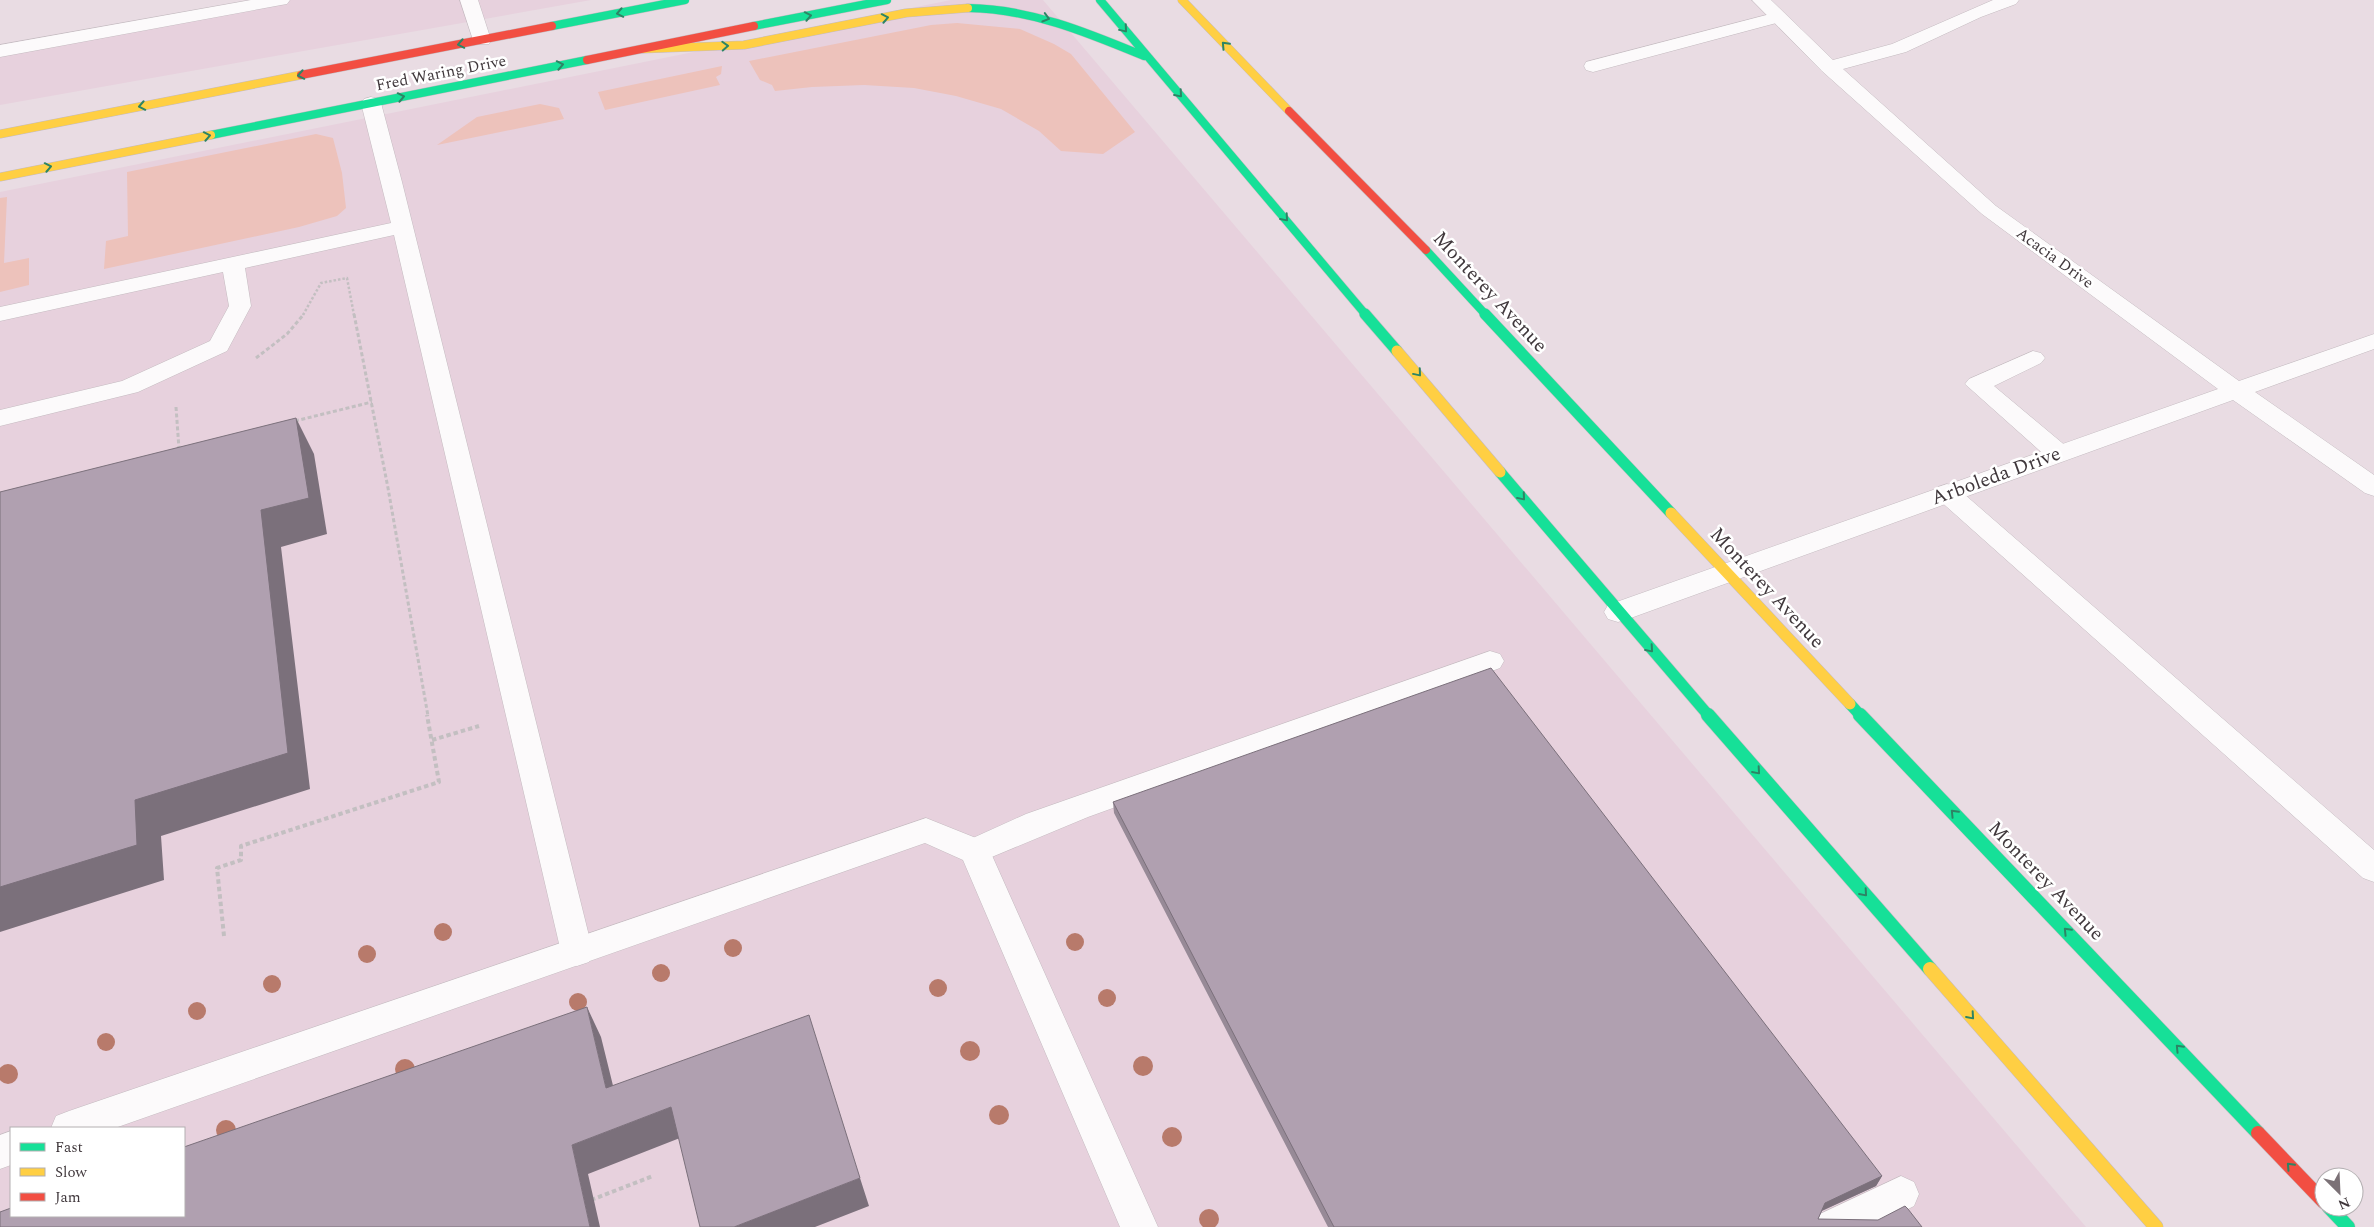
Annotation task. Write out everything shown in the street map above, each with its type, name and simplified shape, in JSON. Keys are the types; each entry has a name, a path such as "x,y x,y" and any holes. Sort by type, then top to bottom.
{"main road":[{"name":"Fred Waring Drive","path":"0,134 685,0"},
{"name":"Fred Waring Drive","path":"0,177 887,0"},
{"path":"1100,0 1618,612 2156,1227"},
{"name":"Monterey Avenue","path":"1182,0 1244,66 1414,238 1726,573 2314,1191"},
{"path":"642,49 743,45 920,11 962,8 1003,9 1043,17 1148,57"},
{"path":"2338,1217 2348,1227"}],"street":[{"path":"0,51 280,0"},
{"path":"470,0 482,40"},
{"name":"Acacia Drive","path":"1761,0 1829,67 1990,210 2234,389 2374,487"},
{"path":"1829,67 1899,48 1975,13 2010,0"},
{"path":"1593,66 1778,17"},
{"path":"371,103 577,952"},
{"path":"0,314 402,227"},
{"path":"0,418 130,387 219,346 240,306 233,264"},
{"name":"Arboleda Drive","path":"1618,612 2234,389 2374,341"},
{"path":"2033,358 1977,384 2058,453"},
{"path":"1947,494 2374,868"},
{"path":"975,851 1045,820 1490,661"},
{"path":"72,1127 926,830 975,851 1139,1227"},
{"path":"1833,1227 1901,1194"}],"path":[{"path":"224,936 217,868 241,860 241,846 439,782 372,402 347,278 321,283 306,314 278,344 256,359"},
{"path":"294,421 372,402"},
{"path":"176,406 178,449 188,447"},
{"path":"432,740 520,714"},
{"path":"583,1203 653,1176"}],"shaded area":[{"path":"258,0 591,0 0,105 0,46"},
{"path":"951,0 1043,0 2086,1227 0,1227 0,192"},
{"path":"957,23 1020,29 1071,54 1135,132 1103,154 1061,151 1039,131 1001,109 956,96 914,88 864,85 812,87 775,91 772,85 760,80 749,61 931,25"},
{"path":"722,66 721,74 716,77 720,85 605,110 598,92"},
{"path":"540,104 559,108 564,119 437,145 477,117"},
{"path":"316,134 333,138 342,173 346,208 337,216 299,227 104,269 106,241 128,236 127,172"},
{"path":"7,197 4,263 29,258 29,285 0,292 0,198"}],"building":[{"path":"296,418 309,498 261,510 288,753 135,800 137,845 0,887 0,492"},
{"path":"1491,668 1882,1176 1825,1203 1818,1219 1878,1220 1905,1206 1922,1227 1334,1227 1113,802"},
{"path":"587,1007 606,1088 809,1015 860,1178 734,1227 700,1227 671,1107 572,1145 590,1227 0,1227 0,1212 10,1208 10,1217 185,1217 185,1147"}],"traffic: fast":[{"path":"552,26 685,0"},
{"path":"754,26 887,0"},
{"path":"1100,0 1397,351"},
{"path":"968,8 1014,11 1036,16 1080,30 1144,56"},
{"path":"211,135 587,60"},
{"path":"1426,250 1671,513"},
{"path":"1500,472 1618,612 1930,969"},
{"path":"1850,704 2258,1133"},
{"path":"2338,1217 2348,1227"}],"traffic: slow":[{"path":"1182,0 1289,111"},
{"path":"642,49 744,45 906,13 968,8"},
{"path":"0,134 301,75"},
{"path":"0,177 211,135"},
{"path":"1397,351 1500,472"},
{"path":"1671,513 1850,704"},
{"path":"1930,969 2156,1227"}],"traffic: jam":[{"path":"301,75 552,26"},
{"path":"587,60 754,26"},
{"path":"1289,111 1426,250"},
{"path":"2258,1133 2314,1192"}]}
